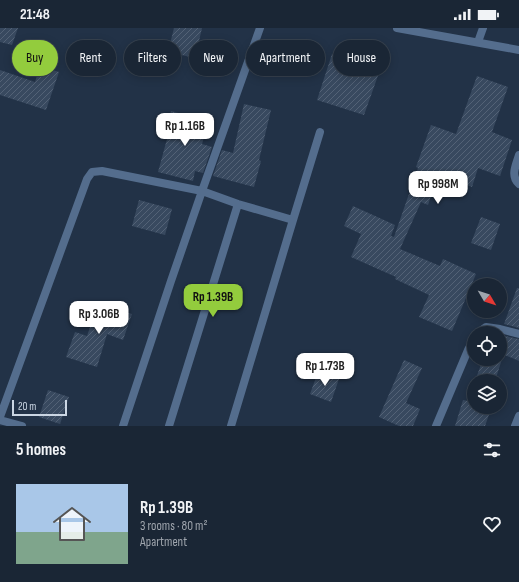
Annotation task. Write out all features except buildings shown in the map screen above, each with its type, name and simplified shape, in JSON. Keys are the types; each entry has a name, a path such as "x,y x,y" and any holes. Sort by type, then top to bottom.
{"street":[{"path":"123,426 170,281 260,28"},
{"path":"397,28 519,50"},
{"path":"478,42 483,28"},
{"path":"231,426 320,132"},
{"path":"519,155 514,176 519,184"},
{"path":"22,426 0,419 87,179 92,172 102,171 202,191 238,204 293,220"},
{"path":"169,426 238,204"},
{"path":"507,331 519,334"},
{"path":"436,426 467,352"},
{"path":"515,426 519,416"}]}
